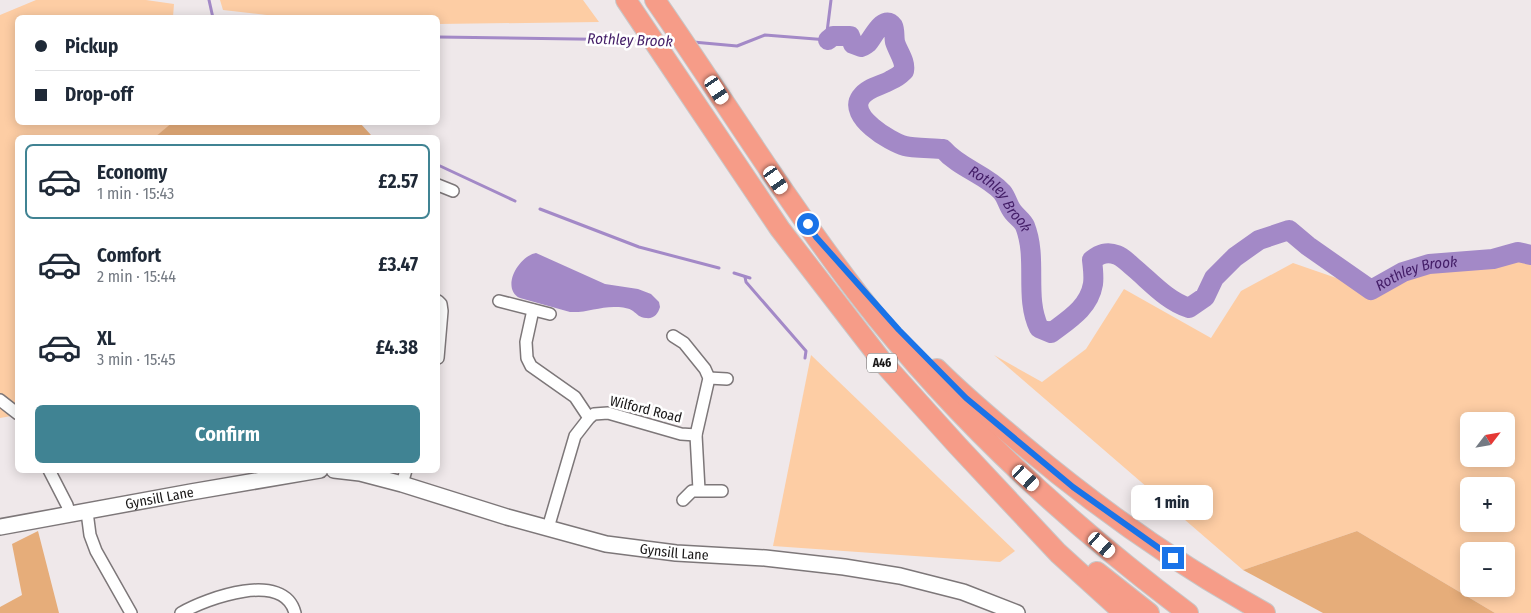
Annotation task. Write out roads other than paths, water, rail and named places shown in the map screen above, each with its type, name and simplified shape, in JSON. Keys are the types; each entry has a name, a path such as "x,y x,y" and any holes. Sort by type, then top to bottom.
{"highway":[{"name":"A46","path":"626,0 780,229 884,365 1058,553 1124,613"},
{"name":"A46","path":"656,0 816,237 893,337 948,400 1001,456 1115,556 1188,613"},
{"name":"A46","path":"816,237 899,330 966,398 1073,487 1173,558 1230,594 1265,613"},
{"name":"A46","path":"997,486 1084,561 1149,613"}],"street":[{"path":"440,186 453,191"},
{"path":"499,301 550,314"},
{"path":"440,304 442,311 440,334"},
{"path":"533,310 526,342 527,358 531,366 575,397 589,418 575,436 548,528"},
{"path":"674,336 684,343 705,369 709,378 696,435 698,490"},
{"path":"709,378 727,379"},
{"path":"0,400 15,412"},
{"name":"Wilford Road","path":"589,418 594,414 608,413 681,434 696,435"},
{"path":"50,473 67,505 70,515"},
{"name":"Gynsill Lane","path":"0,527 302,473"},
{"name":"Gynsill Lane","path":"360,473 404,477 507,518 606,544 676,553 765,558 900,576 963,592 1017,613"},
{"path":"684,500 692,491 722,491"},
{"path":"87,512 90,535 96,551 131,613"},
{"path":"181,613 214,598 238,592 262,591 277,592 287,597 294,607 295,613"}],"waterway":[{"name":"Rothley Brook","path":"209,0 212,15"},
{"path":"826,40 831,0"},
{"name":"Rothley Brook","path":"828,40 833,36 850,36 853,44 861,47 868,43 882,25 890,23 893,26 895,42 903,60 904,71 895,78 864,94 858,104 860,112 872,127 898,144 908,147 943,149 949,156 988,180 1002,192 1011,210 1025,226 1031,252 1032,304 1039,328 1051,333 1077,313 1087,300 1093,284 1092,260 1107,253 1121,257 1166,296 1189,308 1205,297 1214,278 1235,257 1259,240 1289,230 1308,246 1371,290 1403,272 1429,264 1493,259 1518,252 1531,255"},
{"name":"Rothley Brook","path":"693,42 737,46 765,35 828,40"},
{"name":"Rothley Brook","path":"440,37 644,40"},
{"path":"440,166 515,201"},
{"path":"540,209 639,247 719,268"},
{"path":"734,273 750,278"},
{"path":"745,277 746,282 806,351 805,358"}]}
